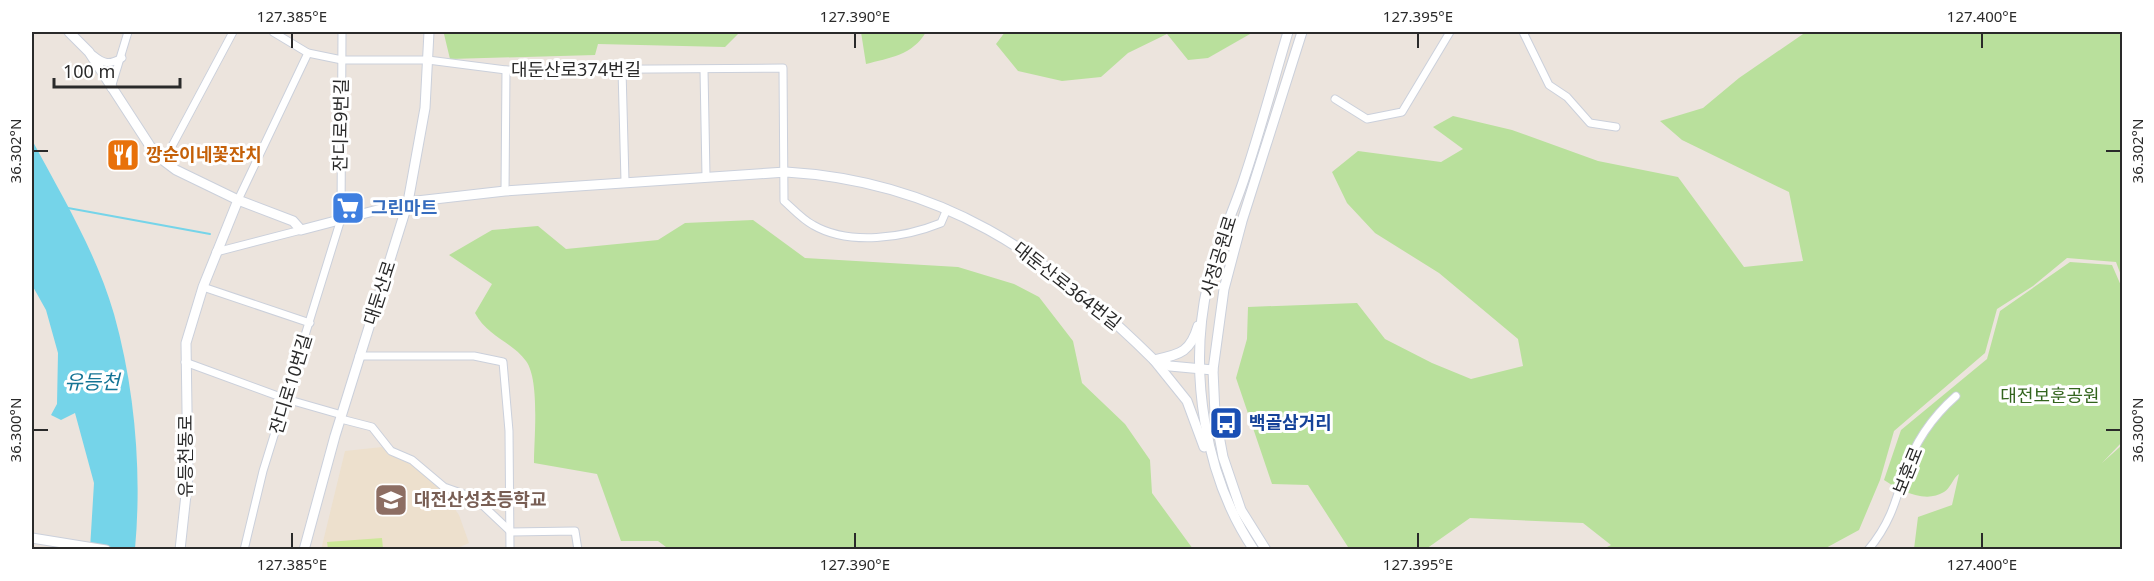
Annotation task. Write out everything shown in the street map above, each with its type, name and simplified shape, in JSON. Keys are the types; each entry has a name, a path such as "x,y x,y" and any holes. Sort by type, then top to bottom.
{"main road":[{"path":"69,32 89,52 150,146 164,161 176,170 238,200 293,221 301,230"},
{"name":"대둔산로","path":"304,549 359,356 408,202 425,108 429,32"},
{"name":"사정공원로","path":"1254,549 1238,525 1217,476 1208,446 1202,369 1205,297 1208,280 1245,177 1288,32"},
{"name":"사정공원로","path":"1266,549 1241,510 1223,457 1215,414 1213,370 1224,289 1242,221 1302,32"},
{"name":"대둔산로364번길","path":"301,230 408,202 505,191 786,172 825,174 868,182 914,195 981,224 1043,264 1124,331 1154,360 1187,401 1217,476"},
{"name":"유등천동로","path":"180,549 188,476 185,362 188,332 203,286 238,200"},
{"path":"1154,360 1182,353 1189,347 1194,340 1205,297"},
{"path":"1154,360 1170,366 1213,370"},
{"path":"32,538 105,549"}],"street":[{"path":"111,88 122,58 128,32"},
{"path":"164,161 233,32"},
{"name":"대둔산로374번길","path":"273,32 308,53 342,60 428,60 506,70 783,68 786,172"},
{"name":"잔디로9번길","path":"341,219 342,32"},
{"path":"1335,99 1368,119 1402,112 1450,32"},
{"path":"1523,32 1549,85 1567,98 1590,123 1616,127"},
{"path":"89,52 104,63 111,64 122,58"},
{"path":"238,200 308,53"},
{"path":"505,191 506,70"},
{"path":"622,70 625,182"},
{"path":"704,70 706,176"},
{"path":"786,172 784,201 811,225 828,232 862,237 895,236 941,223 947,209"},
{"name":"잔디로10번길","path":"244,549 258,492 341,219"},
{"path":"216,252 301,230"},
{"path":"203,286 310,323"},
{"path":"359,356 474,356 503,362 510,431 510,549"},
{"path":"185,362 372,427 391,452 412,460 444,487 475,498 511,532 575,531 578,549"},
{"name":"보훈로","path":"1868,549 1884,531 1907,467 1928,427 1956,396"}],"shaded area":[{"name":"대전산성초등학교","path":"382,447 388,454 411,462 439,486 459,515 469,543 453,550 321,550 345,451"}],"green space":[{"path":"445,32 740,32 725,47 598,44 595,55 450,59"},
{"path":"861,32 926,32 921,40 907,51 866,64"},
{"path":"1005,32 1249,32 1250,34 1208,58 1188,60 1167,34 1128,53 1101,77 1062,81 1018,71 996,44"},
{"path":"1806,32 2122,32 2122,278 2116,262 2067,258 2033,286 1997,309 1985,353 1894,431 1880,480 1859,530 1824,549 1601,550 1611,545 1583,523 1470,518 1426,549 1348,547 1308,485 1272,484 1236,378 1247,339 1248,307 1357,303 1385,339 1432,363 1471,379 1523,366 1518,339 1439,273 1375,233 1347,203 1332,172 1358,151 1441,162 1463,149 1433,127 1453,116 1512,130 1598,161 1678,177 1744,267 1803,261 1789,192 1682,140 1660,121 1703,108 1739,78"},
{"path":"753,220 805,258 958,267 1014,284 1039,297 1073,341 1082,383 1125,424 1150,460 1152,493 1193,549 670,550 658,541 621,541 597,474 534,463 535,395 530,370 520,354 486,328 475,313 492,284 449,255 492,230 538,226 566,249 658,240 685,223"},
{"name":"대전보훈공원","path":"2070,262 2112,265 2122,288 2122,442 2102,463 2122,445 2122,549 1914,549 1918,517 1952,505 1959,474 1946,491 1929,497 1912,494 1884,480 1901,430 1987,359 2000,311"},
{"path":"382,538 383,549 328,549 327,542"}],"water":[{"name":"유등천","path":"32,140 78,225 107,291 114,314 127,372 135,431 138,490 135,549 90,549 94,483 75,413 61,420 51,415 57,404 58,353 46,310 32,285"}],"waterway":[{"path":"68,208 210,234"}],"place":[{"name":"깡순이네꽃잔치","path":"123,155"},
{"name":"그린마트","path":"348,208"},
{"name":"백골삼거리","path":"1226,423"},
{"name":"대전산성초등학교","path":"391,500"}]}
